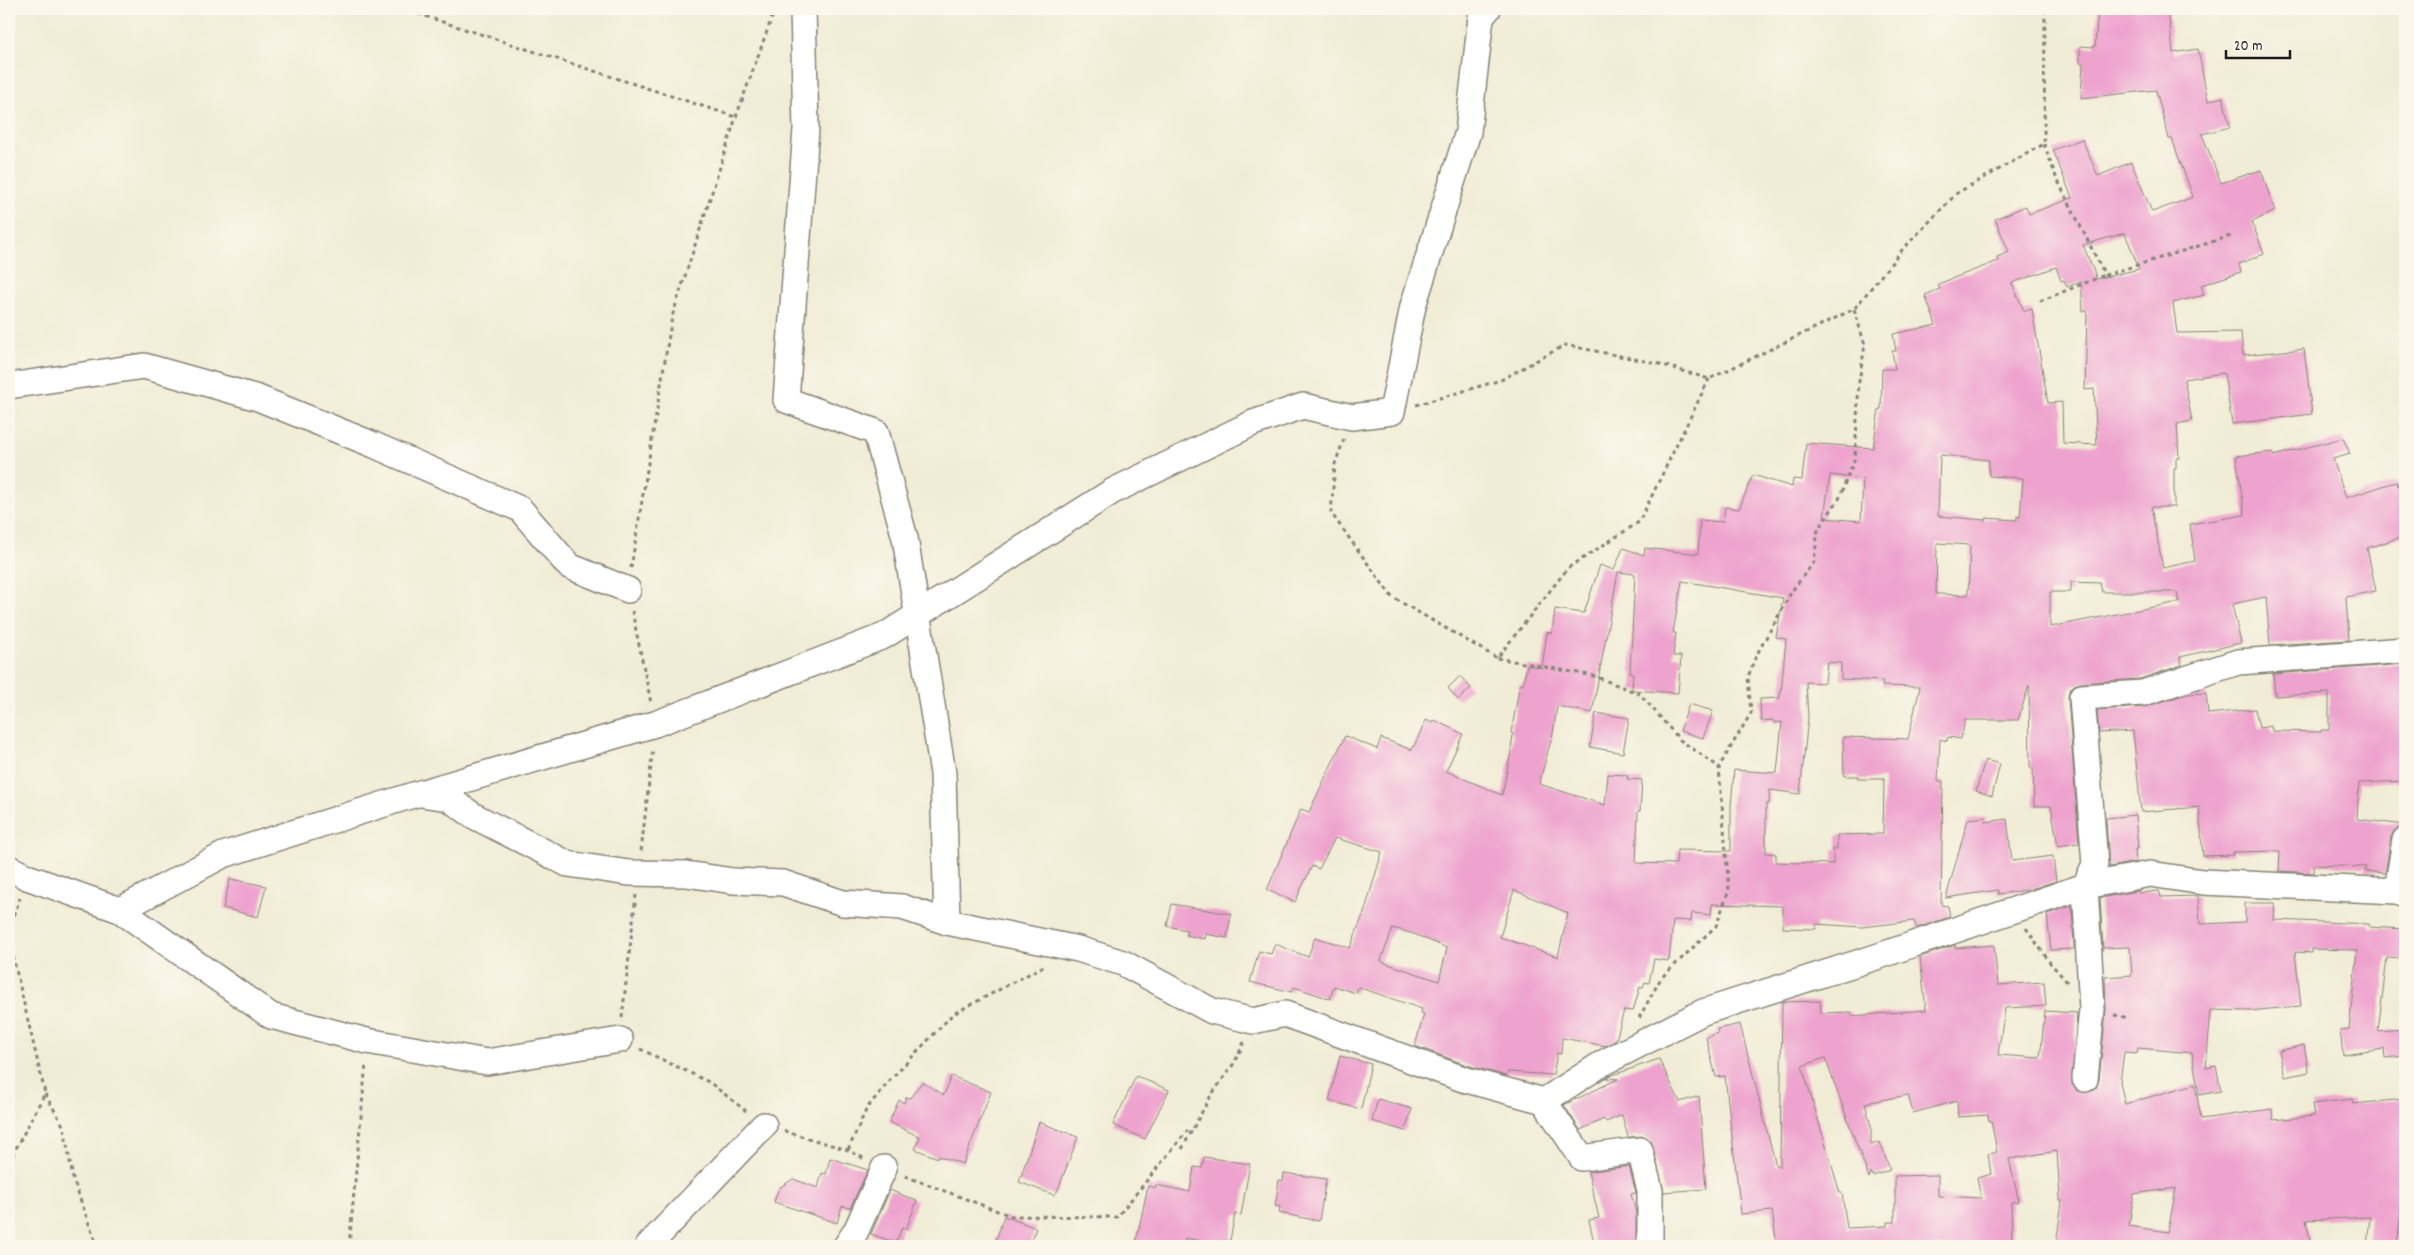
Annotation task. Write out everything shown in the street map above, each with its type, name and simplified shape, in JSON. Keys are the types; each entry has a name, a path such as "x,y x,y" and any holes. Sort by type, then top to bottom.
{"street":[{"path":"803,9 806,129 786,400 876,432 905,538 943,773 947,922"},
{"path":"120,910 223,855 418,794 655,724 884,636 1113,491 1253,423 1303,406 1352,417 1392,412 1413,306 1468,132 1481,18 1488,9"},
{"path":"9,386 144,366 258,398 374,445 520,509 569,566 628,590"},
{"path":"2085,1079 2092,1009 2085,886 2095,864 2082,697 2143,693 2238,662 2405,650"},
{"path":"418,794 448,798 474,816 568,864 639,873 686,874 733,881 783,882 843,903 902,907 947,922 1078,949 1123,963 1212,1011 1253,1021 1285,1014 1463,1079 1544,1101 1582,1158 1640,1150 1650,1191 1650,1246"},
{"path":"1544,1101 1604,1063 1702,1012 1873,958 2085,886 2150,874 2203,882 2401,893 2405,840"},
{"path":"18,873 120,910 271,1016 368,1041 487,1062 620,1040"},
{"path":"648,1246 764,1125"},
{"path":"846,1246 856,1231 884,1168"}],"path":[{"path":"403,9 736,118"},
{"path":"775,9 736,118 672,317 628,590 655,724 620,1040 710,1082 764,1125 848,1150 884,1168 1011,1216 1117,1218 1188,1130"},
{"path":"2045,9 2044,144 2056,177 2105,276"},
{"path":"1497,658 1568,568 1639,522 1709,379 1854,309 1902,250 1957,193 2044,144"},
{"path":"2040,301 2105,276 2234,235"},
{"path":"1638,1020 1662,978 1716,926 1729,890 1719,767 1751,712 1748,676 1756,656 1792,591 1814,562 1818,529 1839,499 1855,458 1859,381 1865,345 1854,309"},
{"path":"1392,412 1501,380 1565,345 1660,364 1709,379"},
{"path":"1352,417 1335,464 1331,513 1392,597 1497,658 1594,676 1640,694 1680,740 1719,767"},
{"path":"9,931 18,873"},
{"path":"9,940 45,1094 64,1127 72,1179 97,1246"},
{"path":"848,1150 867,1108 890,1079 953,1014 1078,949"},
{"path":"1182,1149 1210,1097 1235,1062 1253,1021"},
{"path":"349,1246 368,1041"},
{"path":"9,1170 14,1152 45,1094"}],"building":[{"path":"2098,9 2168,9 2173,53 2198,49 2208,101 2223,97 2230,127 2202,134 2221,183 2261,170 2275,211 2252,222 2264,254 2239,264 2241,272 2201,285 2204,295 2173,303 2177,333 2241,332 2243,355 2304,349 2312,414 2232,424 2224,373 2184,379 2192,421 2177,424 2179,458 2176,458 2176,468 2174,468 2174,507 2151,507 2163,568 2195,561 2190,524 2245,515 2236,456 2273,452 2273,456 2343,438 2350,454 2333,459 2346,498 2397,482 2398,486 2405,484 2405,536 2367,548 2376,591 2346,597 2349,640 2270,645 2266,597 2232,604 2241,643 2180,657 2182,665 2140,679 2074,685 2069,691 2068,698 2079,843 2058,846 2051,806 2034,806 2033,768 2030,768 2029,685 2018,720 1965,720 1961,739 1948,737 1947,741 1940,739 1938,781 1943,781 1941,905 1948,906 1950,917 1917,928 1914,921 1862,927 1816,924 1816,929 1783,928 1783,906 1712,904 1711,915 1692,913 1691,921 1673,920 1669,961 1654,959 1649,983 1645,982 1643,987 1640,987 1633,1011 1624,1010 1616,1040 1606,1046 1562,1038 1561,1054 1557,1053 1553,1075 1508,1072 1506,1076 1467,1065 1415,1046 1424,1014 1421,1013 1422,1009 1358,987 1356,993 1334,986 1330,999 1294,987 1292,992 1250,982 1259,951 1271,954 1275,944 1308,957 1315,937 1350,948 1365,910 1382,852 1335,838 1319,869 1312,866 1295,902 1267,890 1301,809 1309,812 1345,736 1377,749 1381,738 1412,750 1426,720 1433,723 1434,720 1463,734 1446,771 1502,795 1510,757 1513,734 1511,733 1520,684 1523,685 1527,665 1542,668 1547,632 1552,633 1555,609 1584,613 1600,565 1614,570 1623,548 1644,555 1645,548 1698,554 1700,520 1723,522 1725,507 1739,509 1753,475 1792,487 1793,479 1802,480 1806,443 1873,448 1879,409 1881,409 1882,369 1895,369 1892,351 1896,351 1893,334 1936,325 1925,295 1940,289 1938,284 1998,261 1997,257 2009,252 1995,219 2026,206 2029,214 2072,198 2053,150 2082,139 2098,176 2131,162 2152,212 2193,197 2172,139 2169,139 2156,90 2081,98 2083,63 2080,63 2080,46 2095,47","holes":["2125,233 2139,269 2097,279 2083,245","2056,267 2061,281 2064,280 2067,287 2081,282 2083,311 2087,311 2085,390 2094,389 2097,445 2063,443 2062,402 2048,403 2032,309 2024,311 2012,283","1940,455 1989,460 1989,476 2023,478 2020,517 2017,516 2017,520 1986,518 1986,520 1938,516","1830,475 1863,479 1861,521 1824,518","1937,543 1970,545 1968,595 1936,594","1618,572 1635,574 1630,673 1633,673 1632,690 1678,693 1681,656 1673,656 1676,633 1673,633 1682,581 1783,598 1776,637 1786,639 1780,698 1760,699 1761,721 1773,720 1774,723 1782,722 1777,773 1734,770 1731,806 1731,851 1677,850 1676,864 1636,863 1638,811 1640,811 1642,780 1627,779 1628,775 1608,774 1605,805 1539,784 1553,733 1557,706 1592,713","2071,582 2100,583 2102,592 2177,592 2179,602 2050,627 2050,592 2071,592","1827,662 1841,663 1841,679 1883,681 1882,686 1920,687 1908,739 1843,737 1844,776 1858,776 1858,779 1884,779 1883,834 1837,835 1837,849 1833,849 1833,864 1776,862 1776,854 1766,853 1766,804 1769,804 1770,790 1800,794 1808,718 1806,682 1825,683","1514,890 1568,913 1558,957 1500,937","1393,928 1414,934 1447,948 1439,981 1382,962 1381,960"]},
{"path":"2405,664 2405,781 2359,783 2357,819 2405,825 2394,831 2391,837 2385,873 2365,871 2366,867 2314,865 2314,873 2279,871 2280,851 2233,852 2233,855 2203,856 2199,807 2141,812 2133,731 2099,733 2097,710 2144,707 2187,694 2206,693 2208,714 2255,709 2259,728 2271,726 2272,731 2321,732 2321,730 2329,730 2329,693 2275,696 2273,674"},
{"path":"1460,676 1471,688 1458,700 1448,688"},
{"path":"1689,704 1713,711 1703,738 1680,731"},
{"path":"1596,713 1629,718 1623,753 1590,747"},
{"path":"1985,760 2000,764 1992,796 1976,791"},
{"path":"2135,815 2138,849 2135,849 2136,862 2109,867 2106,818"},
{"path":"1986,817 1985,822 2007,819 2012,861 2053,856 2056,881 2028,890 1998,894 1998,890 1946,898 1968,819"},
{"path":"230,879 266,886 258,917 223,908"},
{"path":"2138,891 2139,893 2159,891 2161,897 2198,896 2200,924 2245,922 2245,903 2275,903 2274,920 2369,924 2369,927 2405,929 2405,959 2387,958 2378,1031 2405,1029 2405,1056 2385,1058 2384,1049 2343,1055 2340,1030 2349,1029 2357,950 2312,949 2312,953 2295,952 2301,1006 2249,1011 2211,1010 2206,1068 2216,1066 2221,1091 2199,1095 2192,1053 2138,1048 2137,1053 2124,1052 2120,1082 2125,1104 2195,1084 2201,1119 2272,1109 2273,1120 2314,1116 2312,1104 2352,1099 2353,1104 2405,1099 2405,1181 2400,1182 2401,1212 2397,1246 2367,1246 2370,1217 2306,1220 2311,1246 2056,1246 2062,1200 2060,1200 2057,1151 2009,1159 2019,1202 2011,1202 2012,1246 1777,1246 1772,1211 1741,1214 1725,1076 1716,1077 1706,1037 1718,1033 1717,1029 1740,1024 1776,1166 1780,1166 1782,1002 1820,1001 1821,1013 1852,1012 1852,1016 1926,1010 1920,957 1955,945 1955,948 1994,945 1998,985 2044,982 2046,1006 2005,1008 1998,1055 2040,1058 2045,1011 2077,1013 2072,1084 2077,1091 2090,1092 2096,1088 2099,1080 2106,1010 2105,977 2132,975 2130,947 2103,948 2100,898","holes":["1825,1058 1869,1178 1871,1172 1873,1176 1890,1170 1880,1142 1871,1145 1871,1126 1865,1103 1908,1095 1913,1113 1957,1101 1958,1117 1988,1115 1989,1121 1991,1120 1997,1152 1988,1154 1991,1174 1977,1178 1981,1198 1938,1196 1938,1175 1895,1176 1895,1222 1887,1222 1887,1226 1847,1228 1842,1193 1840,1193 1802,1066","2176,1188 2168,1232 2129,1226 2134,1194"]},
{"path":"1172,904 1231,914 1227,938 1206,934 1205,939 1186,935 1187,930 1167,926"},
{"path":"2072,906 2074,949 2051,950 2047,914"},
{"path":"2304,1045 2309,1072 2285,1077 2279,1051"},
{"path":"1340,1056 1371,1064 1361,1109 1329,1101"},
{"path":"1659,1059 1680,1102 1699,1096 1706,1189 1664,1192 1651,1141 1645,1136 1628,1137 1622,1115 1606,1122 1604,1119 1580,1130 1564,1105 1618,1079 1606,1078 1610,1076"},
{"path":"951,1076 991,1092 963,1164 938,1156 938,1158 915,1149 920,1137 889,1122 899,1100 904,1103 906,1097 910,1098 922,1082 944,1095"},
{"path":"1136,1076 1169,1090 1145,1139 1113,1125"},
{"path":"1378,1099 1412,1109 1405,1131 1372,1121"},
{"path":"1039,1122 1078,1137 1057,1192 1054,1195 1019,1182"},
{"path":"1204,1157 1250,1164 1241,1215 1235,1214 1229,1246 1185,1238 1184,1246 1135,1246 1148,1186 1156,1188 1156,1185 1190,1192 1194,1167 1202,1168"},
{"path":"830,1158 868,1170 850,1208 842,1206 837,1223 774,1202 779,1188 793,1179 818,1188 822,1173 826,1174"},
{"path":"1629,1166 1636,1193 1631,1194 1636,1213 1636,1246 1599,1246 1598,1241 1594,1242 1589,1220 1599,1218 1588,1172"},
{"path":"1284,1173 1326,1179 1319,1221 1279,1213 1280,1207 1275,1206 1279,1180 1283,1181"},
{"path":"890,1190 917,1201 906,1229 902,1227 896,1243 871,1234"},
{"path":"1004,1216 1036,1228 1029,1246 994,1246"}]}
